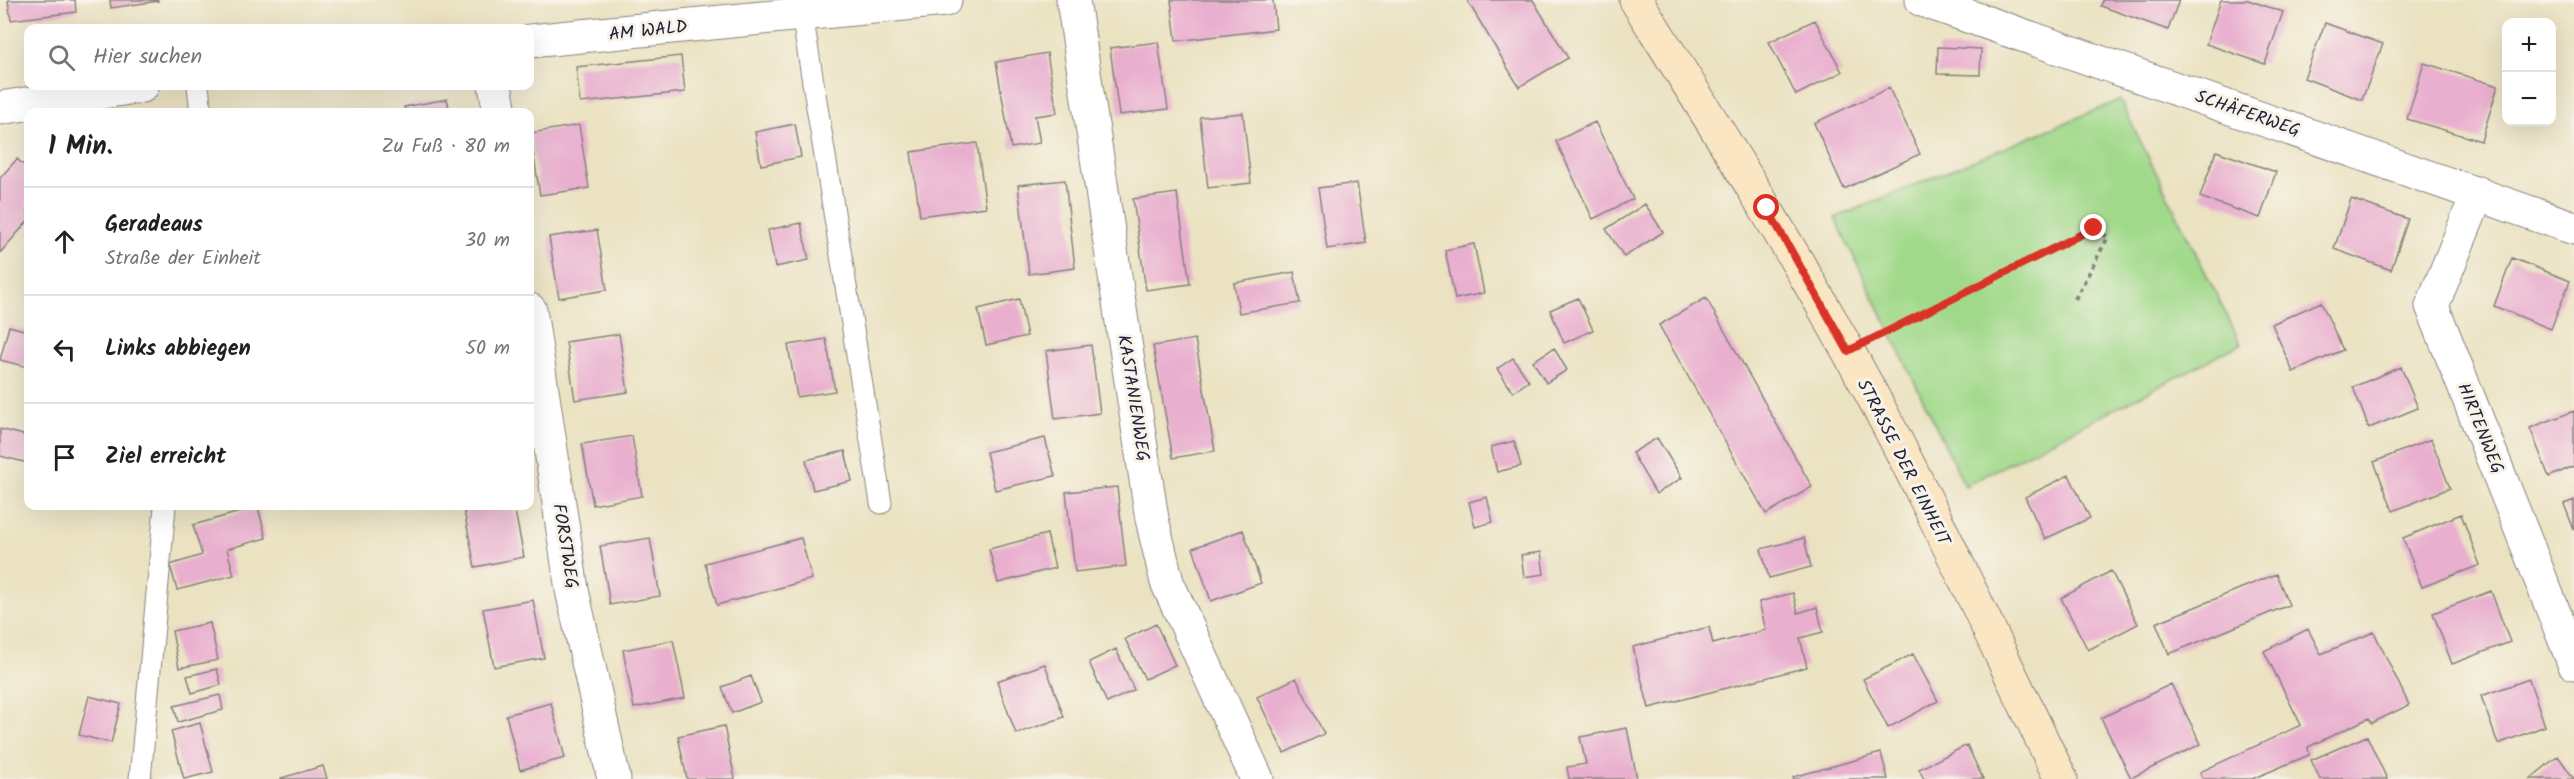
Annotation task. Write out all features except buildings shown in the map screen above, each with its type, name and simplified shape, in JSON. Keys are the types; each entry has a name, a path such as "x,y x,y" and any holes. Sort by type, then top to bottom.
{"street":[{"name":"AM WALD","path":"534,41 945,0"},
{"name":"KASTANIENWEG","path":"1073,0 1152,519 1167,582 1257,779"},
{"name":"STRASSE DER EINHEIT","path":"1636,0 1767,208 1848,351 1892,434 2061,779"},
{"name":"SCHÄFERWEG","path":"1922,0 2573,224"},
{"path":"0,108 116,90"},
{"path":"496,90 499,108"},
{"name":"HIRTENWEG","path":"2478,193 2433,306 2574,663"},
{"name":"FORSTWEG","path":"534,337 572,590 614,779"}],"lane":[{"path":"802,14 881,504"},
{"path":"198,90 201,108"},
{"path":"140,779 165,510"}],"path":[{"path":"1848,351 2094,228 2108,237 2075,299"}],"green space":[{"path":"2120,100 2241,344 1965,486 1835,218"}],"route":[{"path":"1767,208 1848,351 2094,228"}]}
